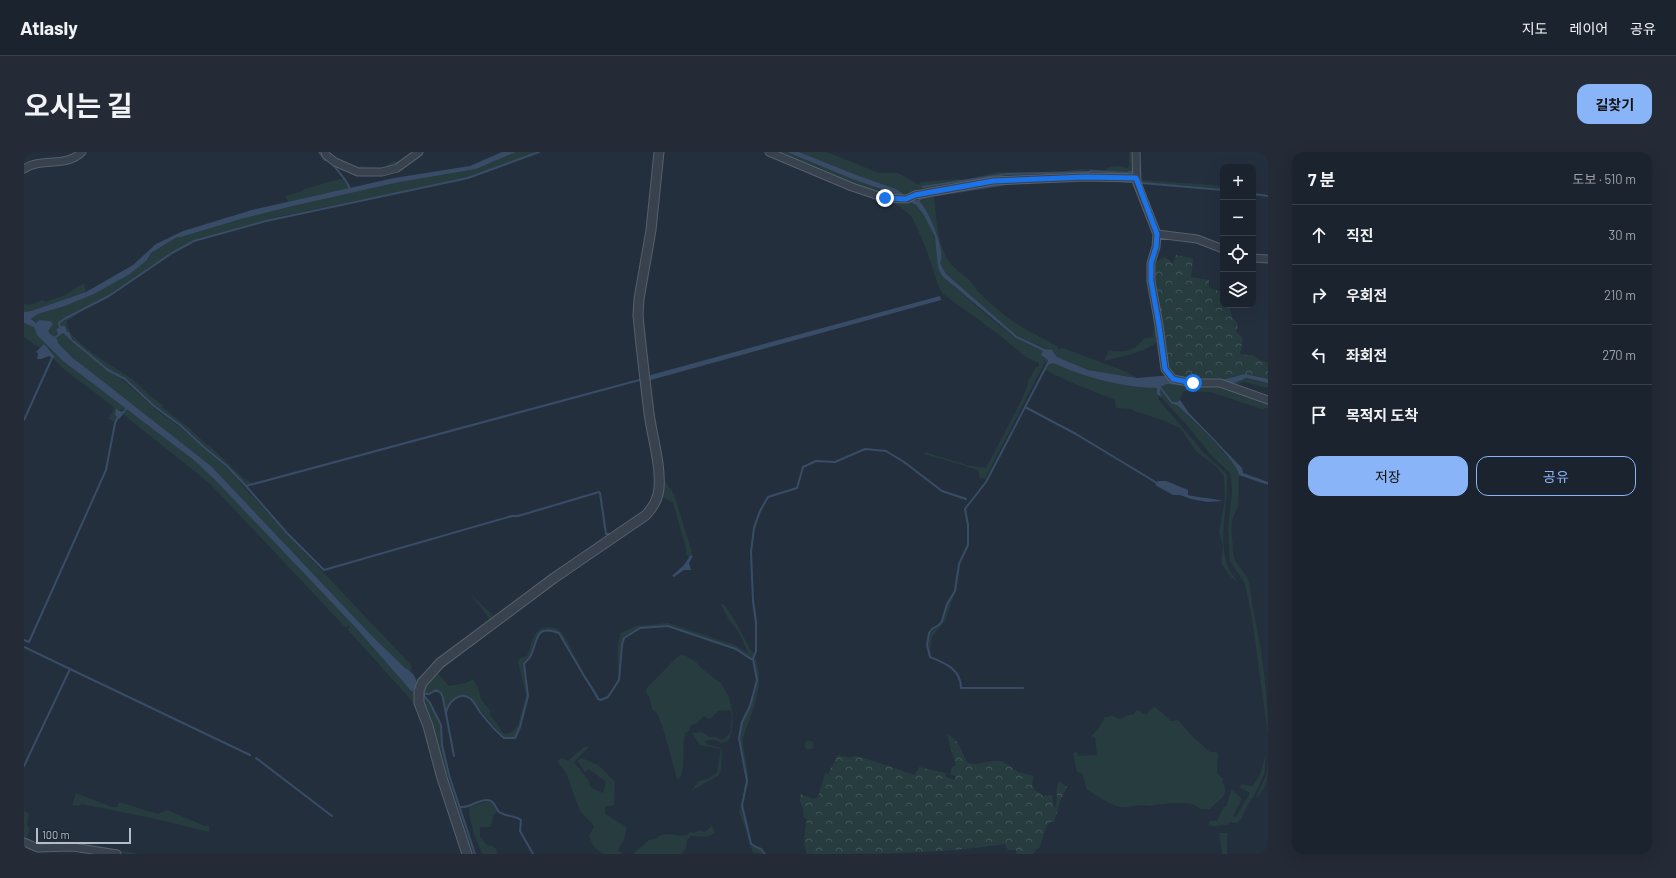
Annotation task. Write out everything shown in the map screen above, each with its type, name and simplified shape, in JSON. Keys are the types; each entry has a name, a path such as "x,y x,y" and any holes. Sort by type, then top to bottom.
{"street":[{"path":"24,169 32,164 66,161 78,156 82,152"},
{"path":"325,152 326,155 335,162 358,172 382,172 393,169 419,152"},
{"path":"467,854 442,778 428,726 419,703 419,691 422,683 440,663 554,578 646,515 653,507 657,499 659,488 658,470 649,413 638,315 659,152"},
{"path":"769,152 852,187 885,198 906,199 915,195 993,181 1085,177 1136,178"},
{"path":"1136,152 1136,178 1157,234 1156,247 1151,263 1151,281 1165,369 1173,379 1193,383 1220,383 1268,400"},
{"path":"1157,234 1197,239 1220,248"},
{"path":"1256,258 1268,259"},
{"path":"24,842 38,848 73,847 117,854"}],"green space":[{"path":"416,152 403,163 393,168 365,170 354,168 361,166 381,168 394,161 400,162"},
{"path":"516,152 537,152 493,170 468,178 277,217 194,241 170,254 108,296 64,318 56,330 58,333 57,336 63,333 108,370 124,381 154,408 180,427 227,468 286,533 412,666 411,671 405,668 371,635 211,466 83,367 47,331 49,328 45,320 39,320 36,323 31,319 38,314 65,306 94,294 147,260 151,253 177,237 293,206 395,183 476,169"},
{"path":"777,152 787,152 899,197 885,197 853,185"},
{"path":"799,152 827,152 879,173 898,173 918,184 922,182 958,179 963,180 998,172 1054,173 1080,169 1105,170 1110,167 1120,166 1127,168 1129,166 1129,152 1133,152 1132,169 1127,173 1091,170 1052,174 1007,174 923,187 914,192 920,191 923,188 1007,175 1064,174 1080,172 1086,174 1091,171 1129,174 1133,170 1133,174 1023,178 909,197 896,189"},
{"path":"343,178 350,189 288,202 286,196 303,191 304,189"},
{"path":"1139,180 1214,185 1220,186 1220,189 1138,182"},
{"path":"852,188 885,194 902,199 919,208 928,221 934,236 942,276 995,322 1016,338 1043,351 1049,360 1044,364 985,479 979,477 979,472 975,469 924,454 925,452 967,465 986,468 1022,399 1028,381 1036,367 1039,366 1039,363 1026,357 994,331 943,294 939,288 927,251 912,217 899,206 857,192"},
{"path":"934,196 939,235 946,257 953,266 972,283 977,291 1004,315 1049,341 1058,347 1057,349 1063,348 1127,372 1137,378 1088,370 1057,357 1054,352 1017,336 953,282 946,274 940,263 941,250 939,241 927,213 919,201"},
{"path":"1176,255 1193,259 1191,277 1209,280 1209,288 1220,291 1220,308 1230,308 1232,317 1238,324 1236,332 1243,338 1240,354 1255,356 1259,360 1268,363 1268,380 1253,375 1236,376 1218,381 1198,381 1177,377 1166,368 1155,299 1153,263 1165,257 1173,263"},
{"path":"84,283 86,292 24,312 24,304 30,305 43,300 45,302 63,296"},
{"path":"1152,298 1159,340 1141,351 1104,361 1109,350 1128,350 1138,345 1145,338 1153,337 1154,320"},
{"path":"79,313 67,321 68,329 74,337 104,361 132,379 163,405 162,407 188,427 207,445 209,445 242,477 252,483 246,485 228,466 180,424 154,405 125,378 108,369 74,341 69,332 60,326 65,319"},
{"path":"24,323 34,326 37,335 63,361 195,461 218,483 357,629 412,692 415,689 416,679 485,625 489,618 470,594 494,616 605,537 611,535 648,507 652,502 656,484 642,381 644,381 657,484 655,498 649,510 505,613 437,665 420,681 415,693 416,701 430,741 441,782 464,854 462,854 421,720 412,701 348,630 349,625 346,628 208,482 124,415 126,409 119,411 116,408 115,415 117,418 114,422 108,418 112,414 114,407 61,367 44,344 40,348 24,337"},
{"path":"1053,363 1077,373 1104,381 1144,388 1157,388 1159,400 1205,454 1227,474 1223,545 1228,567 1238,583 1229,575 1221,563 1223,547 1219,531 1225,500 1224,477 1216,466 1195,450 1180,428 1132,409 1116,408 1115,400 1045,370 1048,365"},
{"path":"1242,378 1268,383 1268,388 1244,382 1229,385"},
{"path":"1167,384 1196,387 1220,385 1268,401 1268,408 1262,409 1211,392 1183,391 1180,400 1174,405 1177,405 1211,438 1237,467 1239,472 1238,506 1233,517 1232,526 1233,553 1250,585 1252,606 1264,672 1268,735 1252,618 1245,584 1230,561 1228,530 1232,491 1230,473 1212,456 1161,397 1160,387"},
{"path":"660,474 674,494 693,556 688,557 686,554 686,548 673,503 663,497 656,509 648,515"},
{"path":"637,523 528,603 437,673 449,686 466,683 473,679 478,688 481,699 490,710 490,715 502,732 506,734 512,732 518,725 526,695 518,662 520,658 527,656 536,633 543,628 551,627 562,633 599,698 605,697 610,693 605,699 598,698 584,676 574,655 559,632 545,629 536,637 530,655 523,664 528,696 518,732 515,737 508,738 500,734 470,697 462,696 455,698 449,703 446,710 441,693 436,690 428,693 422,692 433,673 475,640"},
{"path":"956,584 956,590 945,621 932,637 930,650 932,658 930,657 928,650 929,636 942,622 947,603"},
{"path":"724,604 754,654 753,658 751,658 736,648 669,625 639,628 624,637 620,653 618,675 618,647 621,633 636,626 668,623 735,645 748,653 739,632 729,620 721,605"},
{"path":"682,655 696,662 702,669 721,683 729,697 733,715 732,732 728,741 721,743 715,740 706,740 705,742 709,745 722,748 721,770 718,776 691,791 699,781 708,779 717,772 721,749 700,745 692,733 702,732 709,737 715,737 722,740 730,733 732,716 730,710 718,711 710,719 703,716 698,723 691,725 689,731 685,733 682,770 679,779 677,779 663,728 657,713 654,712 652,708 646,689 677,657"},
{"path":"754,656 759,673 759,681 755,703 743,740 748,774 747,786 745,791 747,780 740,733 743,720 757,683"},
{"path":"422,694 430,704 440,725 448,775 474,854 469,854 421,703"},
{"path":"1154,706 1171,721 1178,720 1193,737 1210,752 1216,752 1218,754 1217,773 1223,779 1222,782 1225,787 1225,791 1222,798 1210,809 1200,809 1196,806 1184,803 1120,807 1087,790 1082,773 1077,772 1073,753 1077,752 1079,756 1097,755 1095,738 1091,736 1098,729 1105,717 1109,717 1110,715 1120,719 1134,714 1137,710 1146,715"},
{"path":"947,735 951,736 960,747 968,763 975,764 1002,761 1018,772 1034,776 1032,785 1035,790 1043,796 1052,795 1054,808 1057,801 1057,788 1059,781 1067,787 1061,799 1054,822 1050,822 1046,827 1040,847 1036,849 1033,854 1017,854 1016,850 1008,850 1005,844 932,852 807,854 804,841 807,819 803,817 800,796 801,794 813,799 818,797 825,773 828,774 838,755 851,758 854,756 861,757 915,775 919,767 946,773 946,777 954,780 956,777 950,774 953,766 956,766"},
{"path":"807,741 811,741 813,745 811,749 807,749 805,747 805,743"},
{"path":"590,746 574,762 589,781 590,787 603,793 606,782 589,769 585,772 577,761 582,758 598,765 615,782 614,805 605,807 605,814 627,827 624,840 618,850 622,854 602,854 594,847 589,836 594,826 580,811 566,773 557,761 562,758 568,761 584,747"},
{"path":"1266,755 1264,775 1241,819 1237,823 1230,822 1228,825 1208,825 1210,821 1217,821 1223,808 1227,805 1231,789 1242,799 1233,816 1236,817 1250,793 1239,787 1243,784 1253,786 1260,774"},
{"path":"1268,765 1266,783 1256,798 1266,776"},
{"path":"76,793 112,807 117,807 119,802 158,814 167,810 205,826 209,825 209,832 82,804 78,806 72,805"},
{"path":"742,798 741,805 749,833 747,833 739,812"},
{"path":"488,801 492,803 497,811 493,816 491,827 480,827 480,837 487,845 496,849 497,854 483,854 475,837 470,820 469,807"},
{"path":"24,811 29,813 27,825 30,830 26,839 37,844 79,842 139,854 126,854 85,846 39,846 24,839"},
{"path":"712,826 715,832 710,836 691,836 687,840 686,848 682,854 633,854 649,840 656,839 659,836 666,834 687,835 690,832 693,833 700,830 705,832"},
{"path":"1219,833 1227,833 1227,854 1222,854"},
{"path":"749,834 752,844 761,849 764,854 753,853 747,835"}],"water":[{"path":"502,152 516,152 476,169 395,183 293,206 177,237 151,253 147,260 130,274 94,294 65,306 38,314 31,319 36,323 39,320 50,321 53,324 48,331 51,335 56,337 58,343 73,358 211,466 371,635 414,675 416,678 416,685 412,692 357,629 218,483 195,461 63,361 37,335 34,327 24,323 24,312 86,292 133,265 156,244 183,231 252,210 394,178 470,166"},
{"path":"787,152 799,152 896,189 911,199 919,201 936,231 941,250 940,263 946,274 1017,336 1045,349 1052,350 1057,357 1088,370 1137,378 1172,375 1191,381 1218,381 1245,374 1268,379 1268,383 1246,378 1229,385 1196,387 1167,384 1160,387 1161,397 1157,394 1157,388 1144,388 1118,384 1077,373 1053,363 1048,365 1048,360 1041,355 1043,351 1016,338 942,276 938,267 935,237 924,215 916,205 894,194"},
{"path":"940,296 941,300 647,381 647,376"},
{"path":"60,326 65,326 74,343 63,333 59,335 56,330"},
{"path":"44,344 55,357 53,358 49,356 37,359 38,353 36,352"},
{"path":"1180,400 1189,413 1242,468 1243,473 1268,482 1268,485 1239,475 1237,469 1223,450 1177,405 1174,405"},
{"path":"116,408 119,411 125,412 119,419 115,415"},
{"path":"1158,481 1166,481 1188,490 1188,495 1222,501 1208,502 1191,499 1180,495 1173,495 1157,486 1155,484"},
{"path":"690,556 693,556 689,563 691,570 684,570 674,577 672,576 684,565"}],"waterway":[{"path":"319,152 325,160 328,160"},
{"path":"60,328 59,323 64,319 109,296 172,253 194,241 266,221 468,178 539,152"},
{"path":"331,162 346,181 350,189"},
{"path":"1086,173 1091,171 1127,173 1133,171 1133,165"},
{"path":"923,187 1007,174 1087,172"},
{"path":"1119,181 1220,190"},
{"path":"918,201 931,196 1006,184"},
{"path":"1256,194 1268,196"},
{"path":"56,337 61,333"},
{"path":"73,341 108,370 125,379 154,406 180,425 227,466 246,486 643,379"},
{"path":"24,420 52,358"},
{"path":"1023,688 961,688 960,681 955,671 946,664 930,657 927,645 929,633 942,621 947,604 955,591 959,564 968,545 968,525 965,509 986,482 1048,363"},
{"path":"1160,387 1172,403 1177,403"},
{"path":"1025,407 1076,434 1157,483"},
{"path":"123,413 126,409"},
{"path":"24,640 29,642 106,470 115,423 118,417"},
{"path":"765,854 761,849 751,844 742,805 747,781 739,738 742,722 750,706 757,680 753,659 756,651 756,622 753,601 751,552 754,528 760,511 768,497 797,488 803,467 816,461 835,462 865,449 886,451 904,462 942,491 966,499"},
{"path":"246,486 287,533 324,570 599,492 606,534 610,534"},
{"path":"446,713 449,705 455,698 463,696 467,697 471,699 485,719 504,738 515,738 520,727 528,696 524,664 530,657 538,636 541,632 545,631 559,633 598,699 601,700 608,697 619,680 624,638 640,628 668,626 736,649 753,659"},
{"path":"24,647 70,669 24,766"},
{"path":"70,669 250,755"},
{"path":"422,693 429,694 436,690 441,693 454,756"},
{"path":"422,693 430,703 441,725 442,745 449,775 475,854"},
{"path":"256,758 332,816"},
{"path":"461,807 488,800 493,803 500,813 516,817 521,820 520,831 533,854"}],"route":[{"path":"885,198 906,199 915,195 993,181 1085,177 1136,178 1157,234 1156,247 1150,272 1165,369 1173,379 1193,383"}]}
